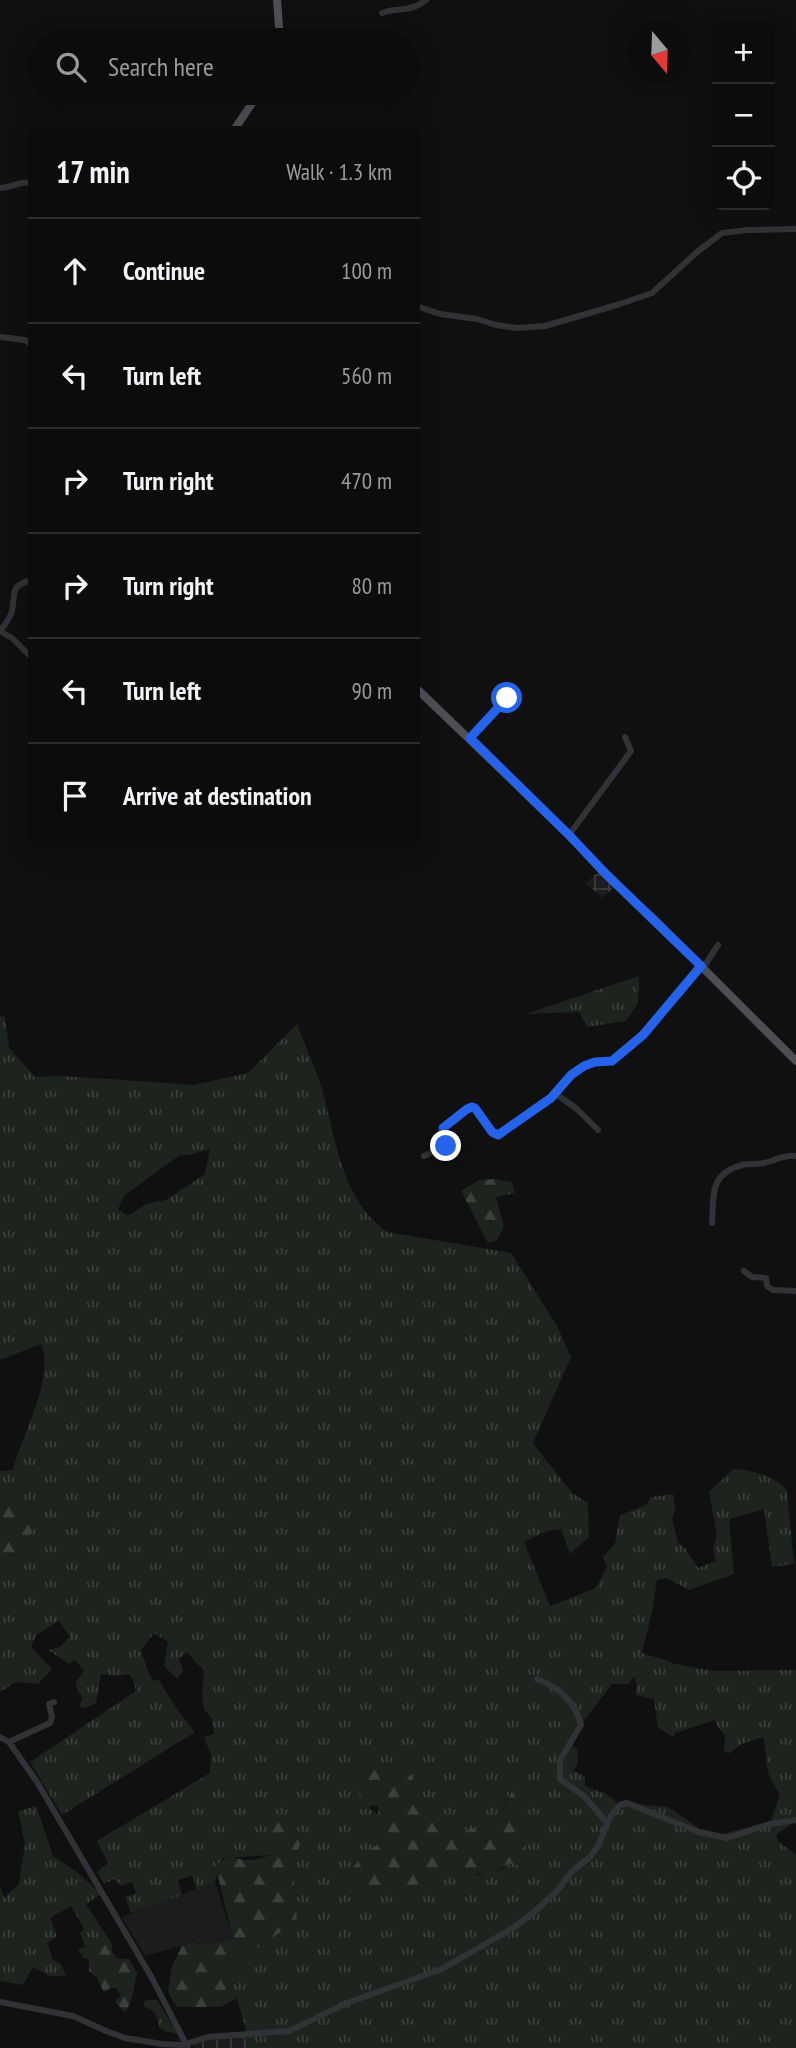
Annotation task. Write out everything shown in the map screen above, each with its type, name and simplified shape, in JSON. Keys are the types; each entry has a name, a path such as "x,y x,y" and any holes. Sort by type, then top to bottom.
{"main road":[{"path":"277,0 279,28"},
{"path":"237,126 251,105"},
{"path":"420,692 569,835 796,1061"}],"street":[{"path":"382,13 415,8 426,0"},
{"path":"0,188 28,183"},
{"path":"420,307 496,325 517,328 545,326 652,293 722,233 796,229"},
{"path":"0,337 28,342"},
{"path":"28,582 16,587 13,592 10,615 0,631 28,653"},
{"path":"470,738 510,694"},
{"path":"569,835 631,751 625,737"},
{"path":"424,1156 448,1144 443,1128 467,1109 475,1108 492,1132 498,1135 556,1094 565,1082 584,1066 612,1061 643,1035 718,945"},
{"path":"556,1094 577,1109 598,1130"},
{"path":"712,1223 715,1183 727,1171 745,1164 759,1164 790,1155 796,1156"},
{"path":"744,1271 752,1276 766,1278 766,1286 773,1290 796,1291"},
{"path":"537,1679 558,1689 568,1699 578,1714 581,1725 560,1759 560,1779 584,1796 607,1823"},
{"path":"9,1742 50,1723 52,1717 49,1704 54,1702"},
{"path":"0,1737 9,1742 37,1782 165,2001 187,2046"},
{"path":"0,2003 73,2016 125,2038 162,2044 187,2046 208,2037 289,2031 347,2003 442,1969 493,1941 534,1912 558,1890 572,1871 594,1852 607,1823 620,1805 627,1803 699,1832 727,1838 771,1824 796,1820"}],"shaded area":[{"path":"598,872 613,888 602,898 586,883"},
{"path":"215,1882 233,1939 196,1945 194,1940 145,1956 122,1917"},
{"path":"245,2037 249,2048 194,2048 193,2045 207,2040"}],"green space":[{"path":"639,976 638,1003 626,1021 587,1027 579,1012 526,1014"},
{"path":"0,1015 5,1017 9,1048 35,1077 62,1076 194,1085 248,1073 297,1024 322,1089 342,1167 359,1203 387,1232 511,1253 557,1326 571,1357 533,1443 572,1493 588,1503 589,1537 570,1554 561,1529 547,1531 524,1542 550,1606 596,1588 607,1567 603,1557 615,1544 620,1515 646,1505 651,1497 673,1494 675,1509 672,1519 678,1543 685,1548 698,1568 716,1561 713,1549 717,1535 709,1492 733,1469 747,1470 770,1478 787,1491 794,1564 772,1567 764,1509 729,1519 734,1574 689,1590 667,1578 657,1580 642,1653 671,1663 713,1671 796,1670 796,1821 776,1835 778,1841 796,1855 796,2048 249,2048 237,1998 226,1986 225,1970 297,1921 293,1865 303,1835 271,1821 270,1855 223,1858 215,1882 197,1890 192,1876 178,1880 182,1895 131,1913 125,1897 136,1893 132,1882 121,1886 114,1879 104,1884 97,1872 108,1863 97,1841 210,1773 211,1755 204,1737 214,1734 212,1719 204,1709 204,1671 187,1652 179,1659 183,1670 177,1679 164,1666 168,1642 154,1633 141,1650 148,1671 153,1681 158,1679 195,1732 62,1815 30,1762 136,1691 129,1674 101,1674 96,1703 85,1708 79,1706 83,1698 78,1692 76,1682 84,1671 75,1660 69,1664 48,1650 60,1647 70,1637 59,1621 36,1635 31,1647 52,1669 38,1684 16,1682 0,1692 0,1560 18,1553 21,1555 26,1540 7,1500 0,1516 0,1471 13,1470 41,1390 44,1358 41,1344 0,1360","holes":["210,1149 205,1174 166,1200 146,1204 128,1216 118,1209 125,1195 180,1155","634,1676 637,1686 635,1695 654,1699 658,1727 673,1737 675,1733 715,1720 725,1735 724,1752 730,1753 741,1744 763,1737 768,1772 780,1794 771,1821 723,1834 700,1829 668,1807 627,1803 620,1805 606,1794 585,1786 585,1777 573,1770 577,1765 578,1750 571,1743 582,1723 612,1684 629,1684","416,1786 422,1792 435,1828 446,1830 456,1844 468,1843 498,1821 511,1790 520,1805 523,1821 518,1845 510,1861 500,1870 468,1877 454,1862 377,1845 381,1836 378,1815 362,1802"]},
{"path":"479,1180 512,1182 515,1193 496,1197 504,1227 497,1240 488,1243 461,1191"},
{"path":"7,1500 18,1502 30,1509 35,1528 26,1540 21,1556 17,1553 0,1560 0,1516"},
{"path":"394,1768 410,1773 422,1792 435,1828 446,1830 456,1844 468,1843 466,1835 470,1828 485,1830 493,1824 519,1781 528,1785 534,1798 522,1808 524,1819 530,1825 522,1833 529,1860 515,1866 509,1863 485,1878 480,1873 468,1878 454,1863 441,1869 429,1883 413,1892 345,1890 356,1864 365,1853 377,1845 380,1836 369,1826 378,1815 378,1806 372,1805 363,1811 353,1779 355,1773"},
{"path":"36,1806 53,1856 78,1873 101,1894 86,1904 112,1944 102,1947 85,1946 80,1933 84,1929 71,1906 50,1918 57,1936 47,1943 53,1960 61,1964 66,1976 50,1976 33,1967 23,1985 0,1981 0,1886 4,1898 19,1884 25,1844 18,1811"},
{"path":"270,1821 289,1822 303,1835 293,1866 297,1921 225,1970 226,1986 237,1998 221,2007 177,2007 168,1992 172,1966 182,1946 195,1941 197,1945 233,1939 214,1867 233,1857 253,1860 270,1855"},
{"path":"112,1944 112,1952 117,1959 129,1959 137,1973 131,2002 125,2012 115,2002 121,1995 116,1988 110,1988 104,1993 97,1978 89,1971 89,1959 83,1958 78,1949"},
{"path":"145,2000 157,2000 178,2034 159,2027 155,2013 143,2006"}],"route":[{"path":"446,1146 448,1144 444,1126 467,1109 475,1108 492,1132 498,1135 556,1094 571,1075 584,1066 612,1061 643,1035 701,966 470,738 507,698"}]}
